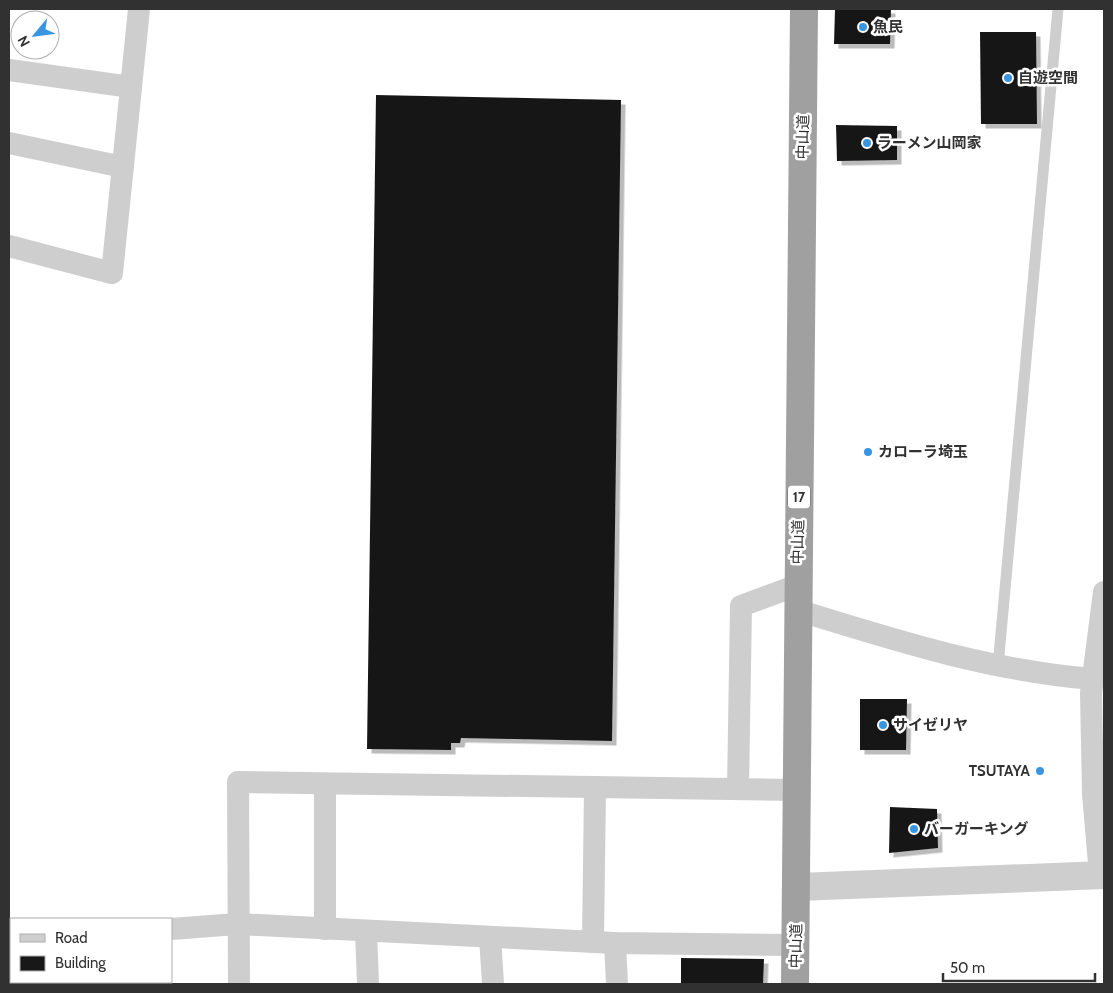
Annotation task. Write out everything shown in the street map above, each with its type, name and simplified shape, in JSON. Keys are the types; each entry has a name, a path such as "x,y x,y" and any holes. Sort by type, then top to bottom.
{"highway":[{"name":"中山道","path":"795,984 798,887 797,597 804,9"}],"street":[{"path":"9,246 112,273 139,9"},
{"path":"9,70 131,87"},
{"path":"9,143 123,167"},
{"path":"798,887 1102,875 1093,794 1096,688 1104,592"},
{"path":"738,789 741,606 797,597 910,645 1096,688"},
{"path":"239,984 238,782 797,790"},
{"path":"325,784 325,928"},
{"path":"593,942 595,787"},
{"path":"172,929 238,924 615,943 795,945"},
{"path":"366,931 368,984"},
{"path":"490,937 493,984"},
{"path":"615,943 617,984"}],"lane":[{"path":"998,666 1058,9"}],"building":[{"name":"魚民","path":"835,9 891,9 890,44 834,44"},
{"name":"自遊空間","path":"980,32 1036,32 1037,124 981,124"},
{"path":"376,95 621,100 612,741 461,738 460,743 451,743 451,750 367,749"},
{"name":"ラーメン山岡家","path":"836,125 897,126 897,160 837,161"},
{"name":"サイゼリヤ","path":"860,699 907,699 906,750 860,750"},
{"name":"バーガーキング","path":"890,807 937,809 938,848 889,853"},
{"path":"681,958 764,959 763,984 681,984"}],"place":[{"name":"魚民","path":"863,27"},
{"name":"自遊空間","path":"1008,78"},
{"name":"ラーメン山岡家","path":"867,143"},
{"name":"カローラ埼玉","path":"868,452"},
{"name":"サイゼリヤ","path":"883,725"},
{"name":"TSUTAYA","path":"1040,771"},
{"name":"バーガーキング","path":"914,829"}]}
